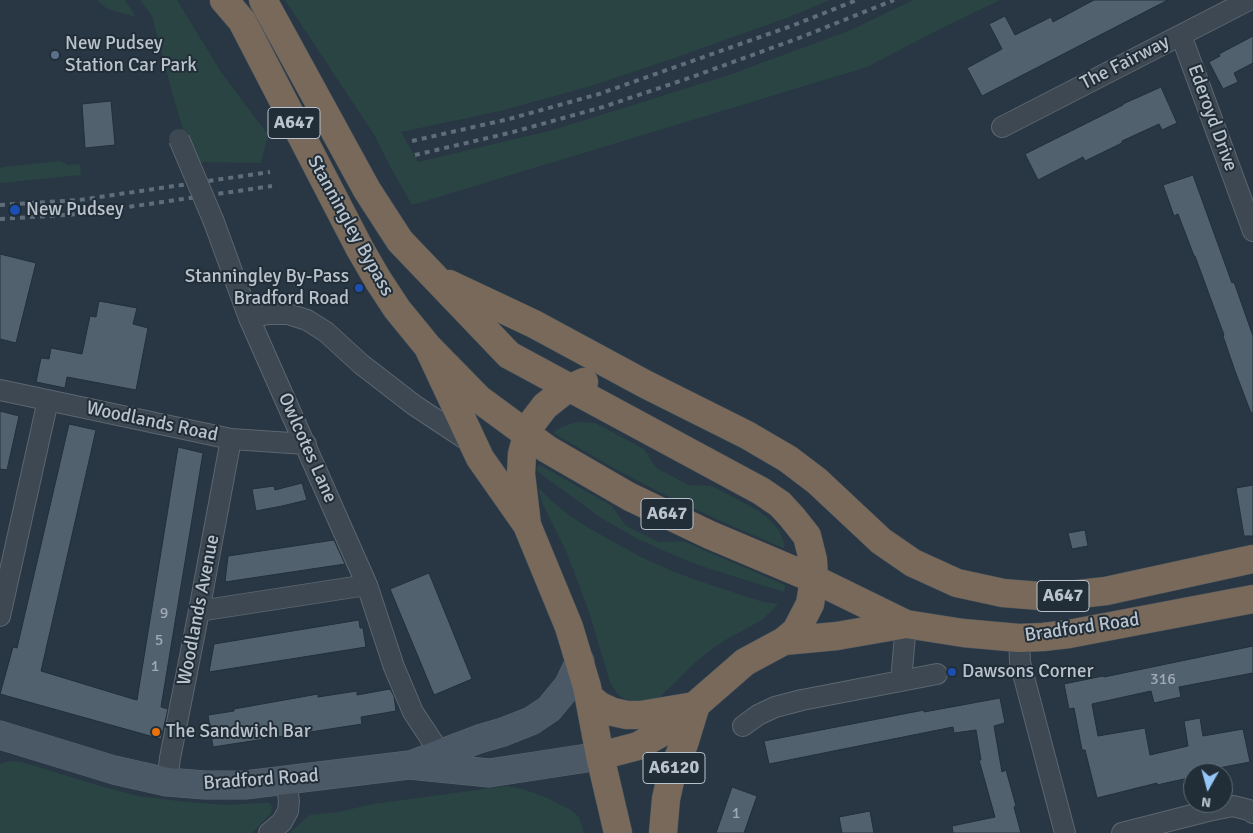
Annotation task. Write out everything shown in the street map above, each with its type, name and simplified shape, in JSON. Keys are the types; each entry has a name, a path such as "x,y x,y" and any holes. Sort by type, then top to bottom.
{"highway":[{"name":"Stanningley Bypass","path":"224,0 242,21 355,241 398,309 428,346 480,458 527,525"},
{"name":"Stanningley Bypass","path":"263,0 367,190 400,241 509,355 761,491 780,504 792,517 807,536 814,560 814,579 808,607 796,631 784,641"},
{"name":"A647","path":"433,277 534,324 645,384"},
{"name":"A647","path":"428,346 479,399 547,450 630,497 710,535 814,579 906,624"},
{"path":"618,833 580,661 569,627 527,525 521,474 522,454 532,423 545,406 564,390 588,381 610,378 645,384"},
{"name":"Bradford Road","path":"645,384 747,435 788,459 818,481 881,541 913,563 957,583 1003,593 1052,597 1106,591 1253,559"},
{"name":"Bradford Road","path":"906,624 963,633 1019,638 1043,637 1069,634 1253,600"},
{"path":"600,756 638,746 668,728 745,662 784,641 837,636 906,624"},
{"path":"589,697 600,706 613,712 627,715 641,715 696,705"},
{"name":"A6120","path":"663,833 666,799 672,772 684,744 696,705"}],"main road":[{"name":"Bradford Road","path":"409,765 531,721 549,709 568,686 580,661"},
{"name":"Bradford Road","path":"0,735 114,770 167,782 205,785 245,785 409,765 489,773 600,756"}],"street":[{"name":"The Fairway","path":"1002,127 1249,0"},
{"name":"Ederoyd Drive","path":"1181,35 1253,230"},
{"name":"Owlcotes Lane","path":"179,139 214,222 249,318 367,585 394,667 413,712 440,753"},
{"path":"249,318 268,314 288,314 307,320 326,332 361,364 414,405 473,444"},
{"name":"Woodlands Road","path":"0,390 231,439 306,444"},
{"path":"0,616 48,400"},
{"name":"Woodlands Avenue","path":"167,782 231,439"},
{"path":"200,611 367,585"},
{"path":"901,681 906,624"},
{"path":"1019,638 1020,662 1065,833"},
{"path":"743,726 758,715 774,707 937,674"},
{"path":"270,833 282,822 288,811 289,801 286,780"},
{"path":"1122,833 1233,806 1249,810 1253,813"}],"green space":[{"path":"97,0 125,0 136,17 107,9"},
{"path":"140,0 177,0 221,72 268,135 261,163 193,162 152,16"},
{"path":"285,0 830,0 789,17 591,86 500,111 401,132 418,162 553,130 729,75 851,30 913,0 1000,0 867,67 412,205 375,136"},
{"path":"60,161 68,165 80,164 81,175 0,183 0,169 3,167"},
{"path":"579,422 595,423 644,449 656,468 689,485 712,486 759,511 780,532 785,546 783,548 669,497 617,470 554,432 562,427"},
{"path":"540,465 612,506 626,526 659,542 683,541 785,585 784,592 698,565 636,538 601,518 537,471 537,467"},
{"path":"538,487 550,500 570,516 641,557 699,581 760,601 778,604 762,620 722,642 704,655 660,697 646,702 632,702 625,699 618,695 610,682 578,582 566,551 543,505"},
{"path":"10,761 21,762 138,796 225,805 269,803 272,807 271,813 252,833 0,833 0,764"},
{"path":"506,786 523,789 571,810 578,816 584,833 289,833 310,815 338,812 373,804"}],"building":[{"path":"1094,0 1168,0 982,96 967,68 1002,49 989,24 1005,16 1015,35 1051,17 1053,22"},
{"path":"1253,36 1253,63 1234,73 1238,82 1223,89 1209,62 1220,56 1219,54"},
{"path":"1161,87 1177,123 1162,130 1159,124 1085,161 1083,157 1038,180 1025,154 1123,104"},
{"path":"111,101 115,145 85,148 82,104"},
{"path":"1193,175 1253,336 1253,413 1251,413 1235,371 1195,256 1178,214 1174,216 1163,185"},
{"path":"0,254 36,263 16,343 0,339"},
{"path":"99,301 137,308 133,324 148,328 136,390 67,377 65,388 36,382 41,358 49,359 51,348 82,354 90,316 96,317"},
{"path":"0,411 19,416 7,470 0,469"},
{"path":"69,424 96,430 41,671 137,700 178,447 203,453 161,707 168,709 161,739 0,694 13,647 17,648"},
{"path":"302,483 307,500 256,511 252,489 274,486 275,490"},
{"path":"1253,485 1253,536 1244,536 1236,488"},
{"path":"1085,530 1088,546 1072,549 1068,533"},
{"path":"334,540 345,564 225,582 228,556"},
{"path":"429,573 472,679 434,695 390,589"},
{"path":"359,620 360,628 363,628 366,647 209,672 214,644"},
{"path":"1253,646 1253,673 1179,687 1181,697 1154,703 1151,691 1092,704 1098,736 1145,728 1150,755 1188,746 1184,721 1200,718 1203,736 1243,729 1250,762 1233,765 1233,763 1183,763 1183,779 1157,785 1157,783 1097,798 1085,750 1082,750 1074,708 1069,709 1064,684"},
{"path":"390,689 394,696 396,711 361,717 362,724 213,747 208,715 318,694 318,697 357,691 357,695"},
{"path":"1000,698 1005,723 994,726 1002,772 1006,770 1021,833 953,833 952,826 995,817 979,760 981,760 976,730 954,733 953,727 769,764 764,741 924,710 924,712"},
{"path":"732,787 757,796 744,833 716,833"},
{"path":"870,811 874,833 842,833 839,817"}],"railway":[{"path":"412,141 509,119 599,94 794,25 857,0"},
{"path":"415,155 513,132 603,107 799,38 894,0"},
{"path":"0,205 79,200 270,172"},
{"path":"0,219 80,214 272,186"}],"place":[{"name":"New Pudsey Station Car Park","path":"55,55"},
{"name":"New Pudsey","path":"15,210"},
{"name":"Stanningley By-Pass Bradford Road","path":"359,288"},
{"name":"Dawsons Corner","path":"952,672"},
{"name":"The Sandwich Bar","path":"156,732"}]}
